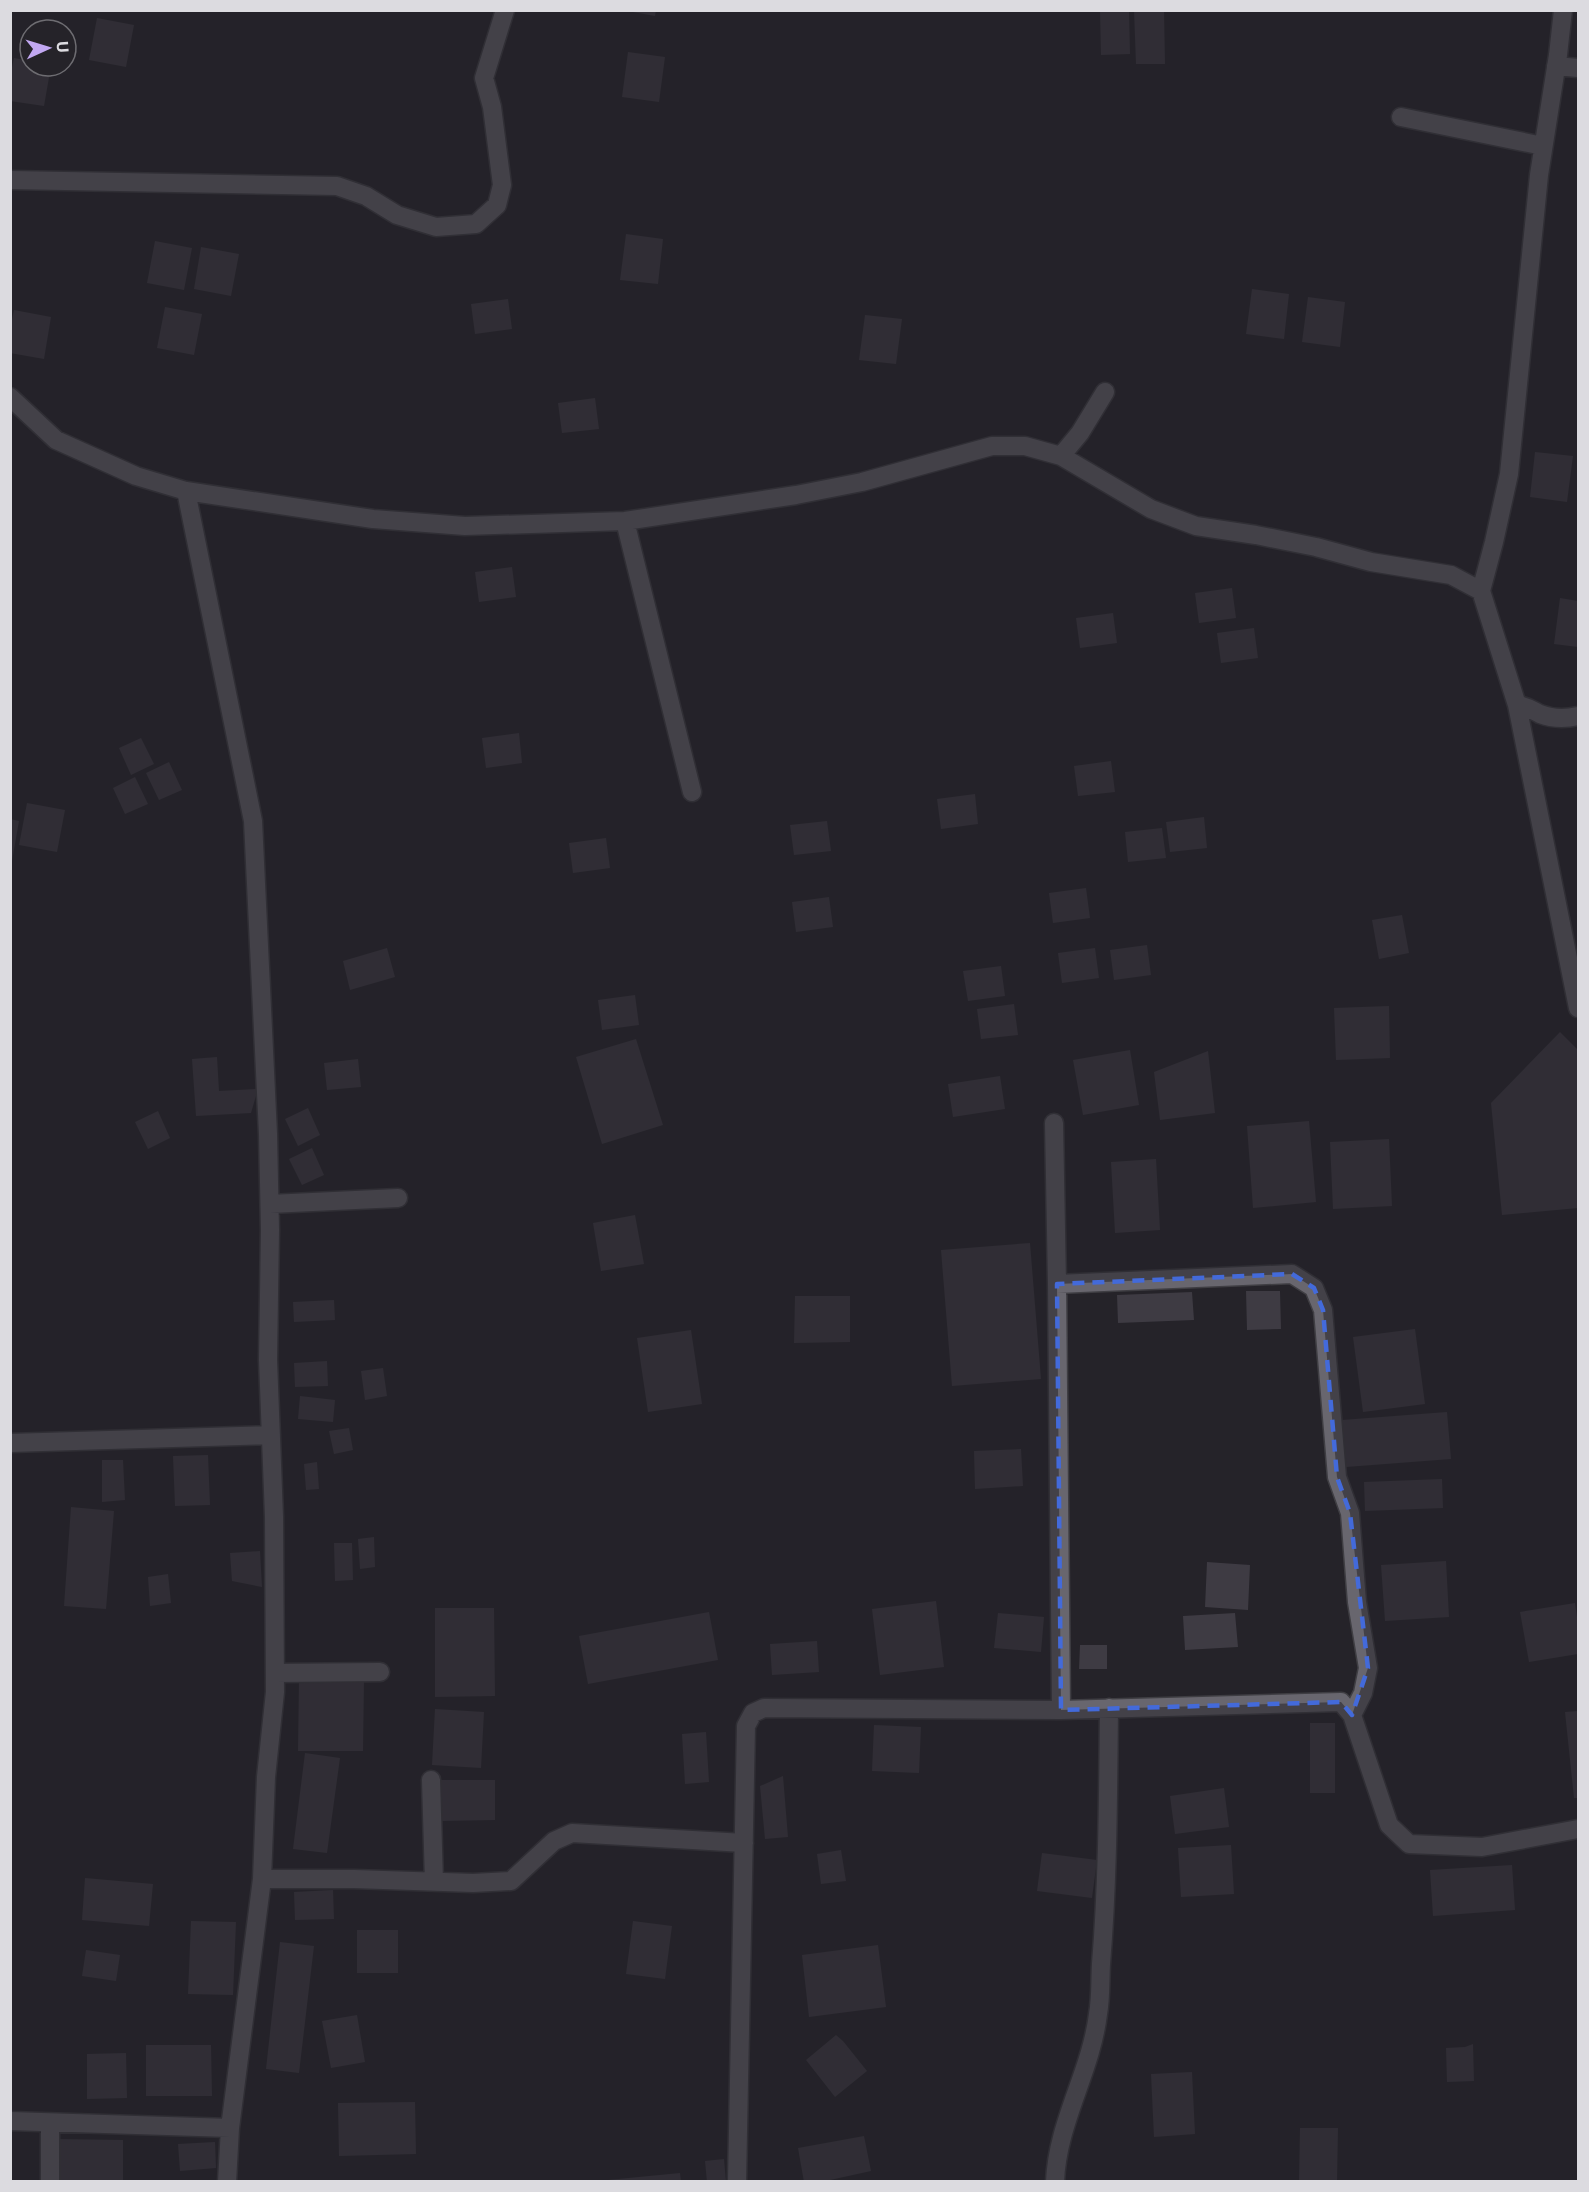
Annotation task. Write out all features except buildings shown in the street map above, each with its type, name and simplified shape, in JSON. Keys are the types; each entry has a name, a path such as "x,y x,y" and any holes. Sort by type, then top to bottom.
{"street":[{"path":"10,180 337,186 366,196 397,215 436,227 476,224 497,205 502,185 492,107 484,78 505,10"},
{"path":"1563,10 1539,175 1509,474 1481,591 1517,705 1578,1008"},
{"path":"1556,66 1578,68"},
{"path":"1401,117 1543,146"},
{"path":"1061,456 1080,433 1105,392"},
{"path":"10,397 56,440 136,476 186,491 373,519 465,526 625,521 796,495 862,482 992,446 1025,446 1061,456 1150,509 1196,526 1256,535 1316,547 1371,562 1451,575 1481,591"},
{"path":"186,491 253,821 270,1204 268,1360 275,1692 266,1777 262,1880 230,2128 227,2181"},
{"path":"625,521 692,792"},
{"path":"1517,705 1526,706 1550,717 1563,719 1578,716"},
{"path":"1054,1123 1061,1710"},
{"path":"270,1204 398,1198"},
{"path":"1057,1284 1292,1274 1314,1288 1323,1310 1337,1478 1350,1513 1358,1602 1368,1668 1364,1693 1352,1715"},
{"path":"10,1443 271,1435"},
{"path":"275,1673 380,1672"},
{"path":"737,2181 746,1726 753,1713 765,1708 1061,1710 1341,1702 1352,1715 1389,1825 1410,1844 1482,1846 1578,1829"},
{"path":"1055,2181 1057,2159 1068,2117 1091,2053 1099,2013 1106,1903 1109,1708"},
{"path":"431,1780 434,1882"},
{"path":"262,1880 354,1879 473,1883 511,1881 554,1841 572,1833 744,1843"},
{"path":"10,2121 230,2128"},
{"path":"50,2124 50,2181"}],"highlighted area":[{"path":"1292,1274 1314,1288 1323,1310 1337,1477 1350,1513 1368,1668 1352,1715 1341,1702 1061,1710 1057,1284"}]}
